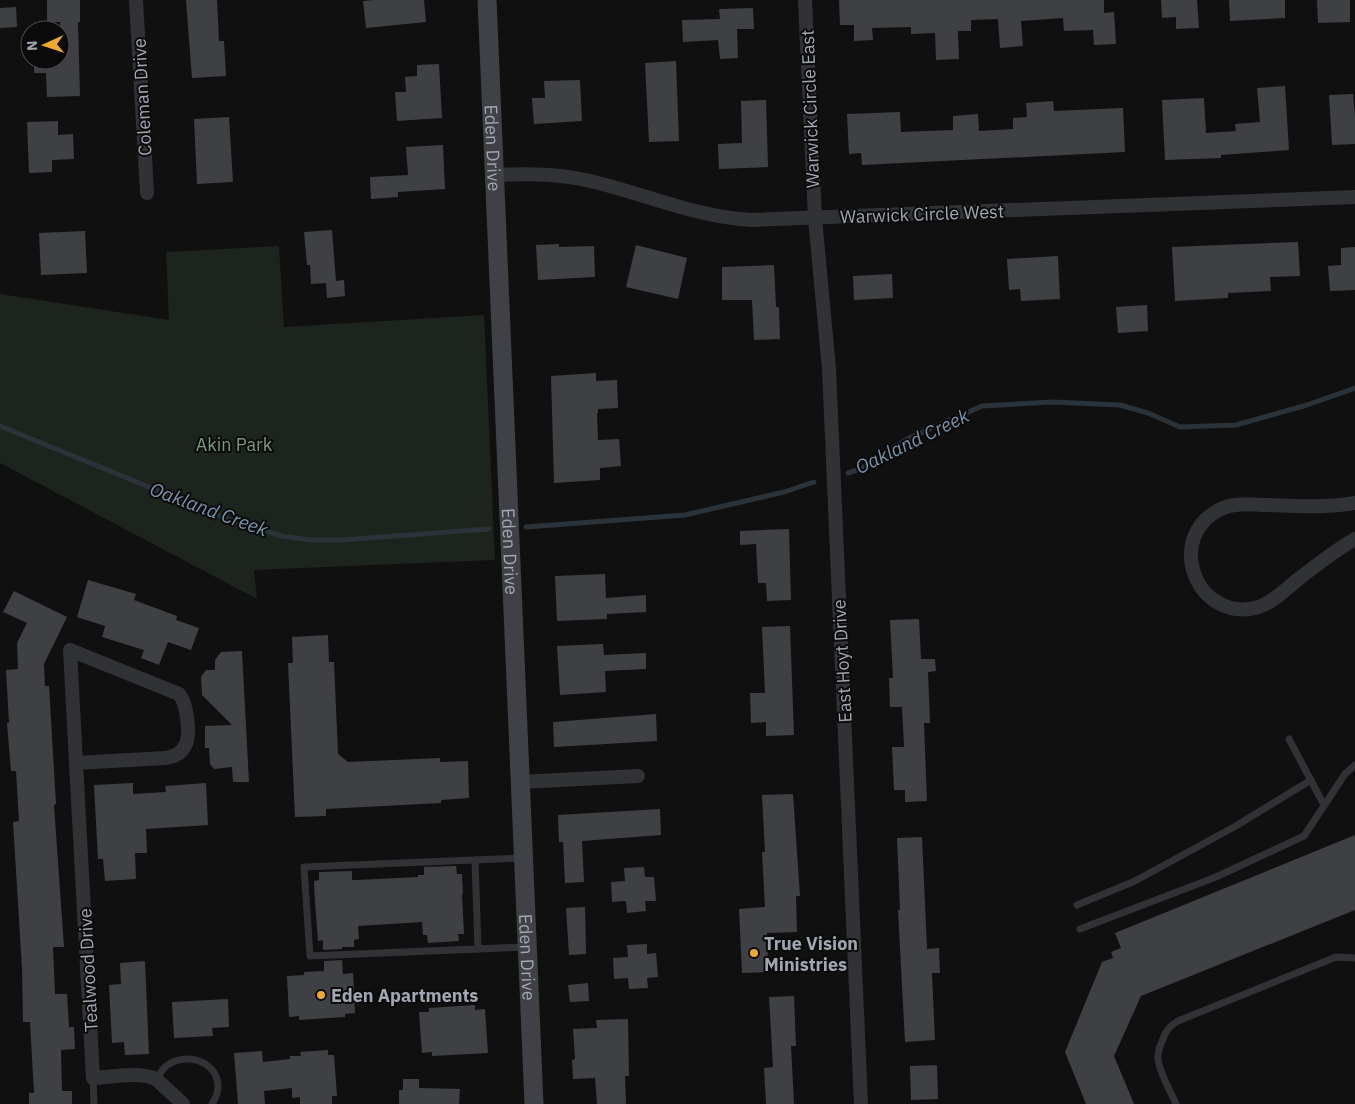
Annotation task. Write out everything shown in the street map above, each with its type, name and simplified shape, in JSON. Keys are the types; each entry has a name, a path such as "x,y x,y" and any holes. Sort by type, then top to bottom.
{"street":[{"name":"Coleman Drive","path":"136,0 147,194"},
{"name":"Eden Drive","path":"487,0 534,1104"},
{"name":"Warwick Circle East","path":"806,0 815,218"},
{"name":"Warwick Circle West","path":"494,175 537,174 579,178 679,208 738,219 815,218 1355,197"},
{"name":"East Hoyt Drive","path":"815,218 829,369 861,1104"},
{"path":"1355,503 1305,506 1230,505 1215,512 1199,528 1191,547 1190,559 1198,581 1210,598 1220,604 1234,608 1254,608 1271,601 1328,557 1355,539"},
{"name":"Tealwood Drive","path":"76,763 165,758 177,754 185,747 187,740 186,709 183,699 179,694 169,689 70,650 76,763 93,1078"},
{"path":"520,782 638,776"},
{"path":"93,1078 144,1075 156,1079 183,1104"}],"lane":[{"path":"1289,739 1324,805"},
{"path":"1080,929 1216,877 1304,836 1346,774 1355,765"},
{"path":"1077,905 1135,881 1234,827 1311,780"},
{"path":"524,858 304,867 310,956 527,947"},
{"path":"475,860 478,949"},
{"path":"1176,1104 1158,1058 1159,1048 1170,1026 1178,1021 1336,957 1355,958"},
{"path":"156,1079 164,1068 179,1060 192,1059 205,1063 214,1071 219,1084 218,1094 212,1104"},
{"path":"93,1078 94,1104"}],"green space":[{"name":"Akin Park","path":"279,246 284,327 484,315 495,560 254,570 257,599 0,463 0,294 169,320 166,252"}],"building":[{"path":"47,0 80,0 80,22 78,22 80,96 47,97 46,73 34,73 34,70 70,70 70,20 47,20"},
{"path":"186,0 217,0 219,41 224,41 226,76 192,78"},
{"path":"424,0 426,22 366,28 363,1"},
{"path":"839,0 1104,0 1104,13 1114,12 1116,44 1094,45 1093,30 1064,31 1063,18 1021,21 1023,46 1000,48 998,19 971,20 971,31 958,31 959,59 936,60 935,33 911,34 911,27 872,28 873,40 854,41 854,25 840,25"},
{"path":"1161,0 1197,0 1199,28 1176,29 1176,17 1162,18"},
{"path":"1229,0 1285,0 1285,18 1230,21"},
{"path":"1317,0 1350,0 1350,22 1318,23"},
{"path":"16,7 17,27 0,28 0,8"},
{"path":"753,8 754,29 737,29 738,58 720,59 718,40 683,42 682,20 720,19 719,9"},
{"path":"676,61 679,141 649,142 645,63"},
{"path":"439,64 442,118 397,121 395,92 406,92 405,77 417,76 417,65"},
{"path":"580,80 582,121 534,124 532,98 545,98 544,81"},
{"path":"1285,86 1289,150 1221,155 1221,158 1165,160 1162,100 1204,98 1206,133 1236,131 1235,124 1260,122 1257,88"},
{"path":"1353,94 1355,144 1332,145 1329,95"},
{"path":"766,100 768,167 719,169 718,144 742,143 741,101"},
{"path":"1053,101 1054,111 1123,108 1125,152 862,165 861,153 849,154 847,114 900,112 901,132 953,130 953,116 978,114 979,131 1013,129 1013,118 1027,117 1026,103"},
{"path":"229,117 233,182 197,184 194,119"},
{"path":"58,121 58,135 73,134 74,159 52,160 52,172 29,173 27,122"},
{"path":"443,145 445,189 398,192 398,197 371,199 370,177 408,175 406,147"},
{"path":"332,230 336,281 344,280 345,296 327,298 326,283 311,284 310,265 307,265 304,232"},
{"path":"85,231 87,273 41,275 39,233"},
{"path":"1298,242 1300,276 1270,277 1271,291 1228,293 1228,298 1175,301 1172,247"},
{"path":"559,244 559,247 594,246 595,277 538,280 536,245"},
{"path":"636,245 687,258 678,299 626,287"},
{"path":"1355,247 1355,290 1330,291 1328,266 1341,265 1341,248"},
{"path":"1058,256 1060,299 1021,301 1020,289 1009,290 1007,259"},
{"path":"774,265 776,307 779,307 780,339 754,340 752,300 722,300 722,267"},
{"path":"892,274 893,298 854,300 853,276"},
{"path":"1147,305 1148,331 1118,333 1116,307"},
{"path":"596,373 596,381 617,380 618,408 598,409 598,440 619,439 621,466 600,468 600,480 554,483 551,376"},
{"path":"789,529 791,600 767,601 766,583 758,583 756,544 740,545 740,531"},
{"path":"605,574 606,598 646,595 646,612 607,614 607,619 557,621 555,576"},
{"path":"88,580 136,594 134,600 177,616 176,620 199,628 191,650 168,642 159,665 141,658 144,650 102,637 105,626 77,617"},
{"path":"14,591 67,617 44,664 45,686 49,686 56,804 54,805 64,947 53,947 55,994 67,994 69,1027 74,1027 75,1049 61,1050 62,1091 72,1091 72,1104 29,1104 29,1093 34,1093 30,1022 23,1022 22,968 13,822 19,821 16,771 11,771 7,723 9,723 6,670 18,669 17,643 27,623 3,612"},
{"path":"919,619 921,659 935,659 936,671 928,672 930,723 924,723 927,801 905,802 905,790 894,790 892,747 904,747 902,707 890,707 889,678 893,678 890,620"},
{"path":"790,626 794,735 766,736 766,722 751,723 750,693 765,693 762,627"},
{"path":"328,635 329,662 334,662 338,754 348,762 440,758 440,762 468,761 469,798 441,800 441,803 326,809 326,816 295,817 288,663 293,663 292,637"},
{"path":"603,644 604,655 646,653 646,669 605,671 606,692 560,695 557,646"},
{"path":"242,651 249,782 233,782 232,767 214,769 210,764 209,748 205,748 205,726 232,725 202,695 201,677 206,670 215,670 215,660 221,652"},
{"path":"656,714 657,741 554,747 553,722"},
{"path":"133,783 133,794 166,792 165,786 206,783 208,825 146,829 147,853 135,853 136,879 105,881 103,859 98,859 94,785"},
{"path":"793,794 800,896 796,896 797,932 767,933 768,972 742,973 739,909 765,907 762,852 765,852 762,795"},
{"path":"660,809 661,835 582,841 584,882 565,883 563,842 559,842 558,815"},
{"path":"1355,835 1355,910 1141,996 1114,1056 1134,1104 1086,1104 1065,1052 1102,962 1113,958 1111,952 1121,948 1115,933"},
{"path":"922,837 927,949 939,948 940,973 932,973 935,1040 905,1042 898,910 900,910 897,838"},
{"path":"456,866 457,874 462,874 463,894 464,934 458,934 459,941 428,943 427,935 423,935 422,922 358,926 359,939 354,940 354,947 323,950 323,940 318,941 315,902 314,881 319,880 319,872 352,871 352,880 357,880 418,877 418,875 424,875 424,867"},
{"path":"644,867 645,877 654,877 656,901 645,901 646,911 627,913 626,901 612,902 611,882 625,881 624,868"},
{"path":"585,907 586,954 569,955 566,908"},
{"path":"647,944 647,954 656,953 658,977 647,978 648,988 629,989 628,978 614,979 613,958 628,957 627,945"},
{"name":"Eden Apartments","path":"342,960 343,974 353,973 355,1013 345,1014 345,1017 299,1020 299,1016 289,1017 287,976 304,975 304,972 324,971 324,961"},
{"path":"145,961 149,1054 125,1055 124,1042 112,1043 109,985 121,984 120,963"},
{"path":"588,983 589,1001 570,1002 568,985"},
{"path":"794,996 796,1046 791,1046 794,1104 766,1104 764,1068 773,1067 769,997"},
{"path":"228,999 229,1027 212,1028 213,1036 174,1038 172,1002"},
{"path":"475,1005 475,1010 485,1009 488,1053 432,1056 432,1052 422,1053 419,1012 429,1012 429,1008"},
{"path":"628,1019 629,1076 625,1076 626,1104 597,1104 595,1078 573,1079 572,1060 575,1059 573,1029 597,1028 596,1020"},
{"path":"328,1050 328,1055 334,1055 337,1096 332,1096 332,1104 300,1104 300,1097 292,1098 292,1088 264,1091 265,1104 238,1104 234,1053 262,1051 263,1062 290,1059 290,1056 301,1056 300,1052"},
{"path":"937,1065 938,1099 911,1100 910,1066"},
{"path":"403,1079 419,1079 419,1088 460,1089 459,1104 399,1104 399,1090 403,1090"}],"waterway":[{"name":"Oakland Creek","path":"848,473 861,469 907,439 982,406 1052,402 1120,405 1148,413 1180,427 1236,425 1307,405 1355,388"},
{"name":"Oakland Creek","path":"0,426 232,521 282,536 310,540 342,540 489,529"},
{"name":"Oakland Creek","path":"526,527 685,515 784,492 814,482"}],"place":[{"name":"True Vision Ministries","path":"754,953"},
{"name":"Eden Apartments","path":"321,995"}]}
